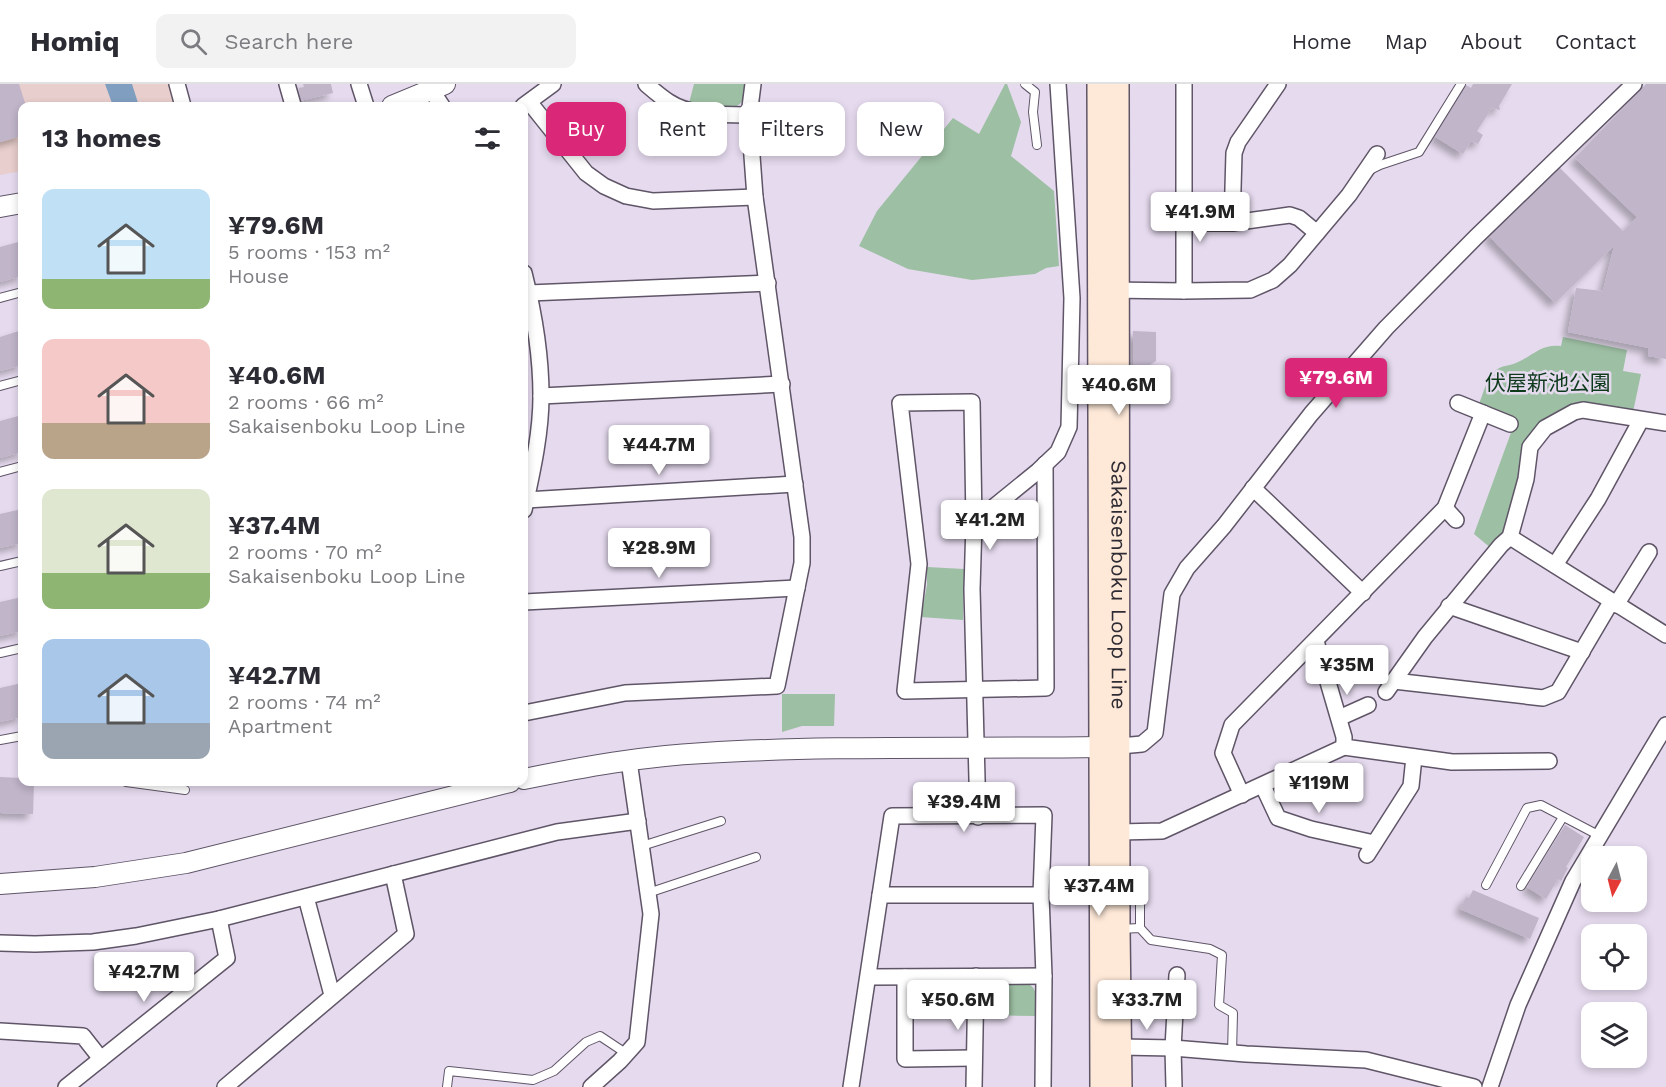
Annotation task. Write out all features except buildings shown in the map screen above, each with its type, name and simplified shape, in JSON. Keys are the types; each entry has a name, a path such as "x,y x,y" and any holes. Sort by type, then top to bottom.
{"main road":[{"name":"Sakaisenboku Loop Line","path":"1098,84 1108,290 1109,747 1101,1087"},
{"name":"Sakaisenboku Loop Line","path":"1108,290 1118,84"},
{"name":"Sakaisenboku Loop Line","path":"1109,747 1119,832 1121,1087"}],"street":[{"path":"177,84 182,102"},
{"path":"287,84 292,102"},
{"path":"359,84 365,102"},
{"path":"528,104 553,84"},
{"path":"646,84 670,103 691,111 702,114 739,115"},
{"path":"751,102 753,84"},
{"path":"974,523 1058,452 1069,427 1072,298 1058,84"},
{"path":"1184,84 1184,291"},
{"path":"1232,223 1234,153 1238,142 1278,84"},
{"path":"528,778 629,761 702,753 765,750 1109,747 1142,744 1155,733 1172,594 1187,568 1311,414 1386,328 1625,87"},
{"path":"408,102 439,94"},
{"path":"528,106 586,172 604,186 626,196 653,201 755,197"},
{"path":"1108,290 1250,290 1273,280 1290,265 1317,233 1366,172 1377,154"},
{"path":"528,712 625,693 777,687 802,562 802,537 755,197 752,156"},
{"path":"0,207 18,204"},
{"path":"1184,223 1232,223 1290,215 1299,218 1317,233"},
{"path":"528,294 768,283"},
{"path":"528,302 537,336 541,396 539,430 528,489"},
{"path":"541,396 782,384"},
{"path":"978,817 977,748 974,689 972,589 974,523 972,402 900,403 919,564 905,691 974,689 1046,688 1045,464"},
{"path":"1458,403 1510,424"},
{"path":"1649,552 1558,692 1543,698 1390,687 1449,606 1510,537 1526,479 1530,447 1545,428 1574,412 1583,410 1666,423"},
{"path":"1242,795 1223,753 1232,725 1445,508 1483,413"},
{"path":"1555,565 1598,499 1641,420"},
{"path":"528,505 795,484"},
{"path":"1253,488 1363,593"},
{"path":"1445,508 1456,520"},
{"path":"1510,537 1666,635"},
{"path":"528,602 796,588"},
{"path":"1449,606 1582,652"},
{"path":"1316,641 1339,718 1344,747"},
{"path":"1339,718 1368,705"},
{"path":"1490,1087 1518,1005 1573,881 1666,725"},
{"path":"1119,832 1162,831 1344,747 1452,762 1497,755 1549,761"},
{"path":"1263,786 1278,818 1370,849 1411,786 1414,757"},
{"path":"591,1087 637,1042 651,914 629,761"},
{"path":"0,884 95,878 186,863 494,786"},
{"path":"852,1087 892,816 1044,815 1041,895 1044,976 1043,1087"},
{"path":"0,943 93,942 136,936 219,919 557,832 638,821"},
{"path":"225,1087 406,934 393,874"},
{"path":"880,895 1041,895"},
{"path":"306,897 332,995"},
{"path":"66,1087 227,958 219,919"},
{"path":"1174,1087 1173,1047 1178,975"},
{"path":"974,1087 976,976"},
{"path":"869,977 1044,976"},
{"path":"905,977 905,1059 975,1058"},
{"path":"0,1031 83,1036 101,1059"},
{"path":"1121,1047 1173,1047 1232,1053 1366,1060 1474,1087"}],"lane":[{"path":"1025,84 1035,92 1037,145"},
{"path":"1366,172 1419,152 1461,84"},
{"path":"0,298 18,293"},
{"path":"0,386 18,381"},
{"path":"0,472 18,467"},
{"path":"0,566 18,562"},
{"path":"0,653 18,649"},
{"path":"0,740 18,737"},
{"path":"156,786 185,790"},
{"path":"1486,885 1527,808 1540,805 1600,836"},
{"path":"1521,886 1563,817"},
{"path":"642,846 721,821"},
{"path":"648,893 756,857"},
{"path":"1119,866 1140,884 1140,928 1151,940 1210,949 1222,955 1220,1005 1233,1013 1232,1053"},
{"path":"1119,929 1140,928"},
{"path":"447,1087 449,1071 533,1080 554,1071 586,1042 600,1036 627,1054"}],"shaded area":[{"path":"0,84 169,84 174,102 18,102 18,172 0,175"}],"green space":[{"path":"694,84 746,84 742,101 738,106 727,106 727,102 689,102"},
{"path":"1007,84 1021,122 1011,156 1054,191 1059,266 1046,268 1035,274 972,280 908,269 859,246 877,211 922,156 944,156 944,129 953,118 979,134"},
{"name":"伏屋新池公園","path":"1563,337 1627,350 1623,371 1641,374 1633,412 1585,403 1540,427 1520,483 1507,531 1492,549 1474,534 1516,419 1479,404 1488,381 1496,370 1543,348 1561,346"},
{"path":"927,567 964,569 963,620 921,617 927,585"},
{"path":"782,694 835,694 834,726 802,726 782,732"},
{"path":"1029,984 1036,994 1036,1016 982,1015 983,992 989,985"}],"water":[{"path":"105,84 132,84 138,102 112,102"}]}
